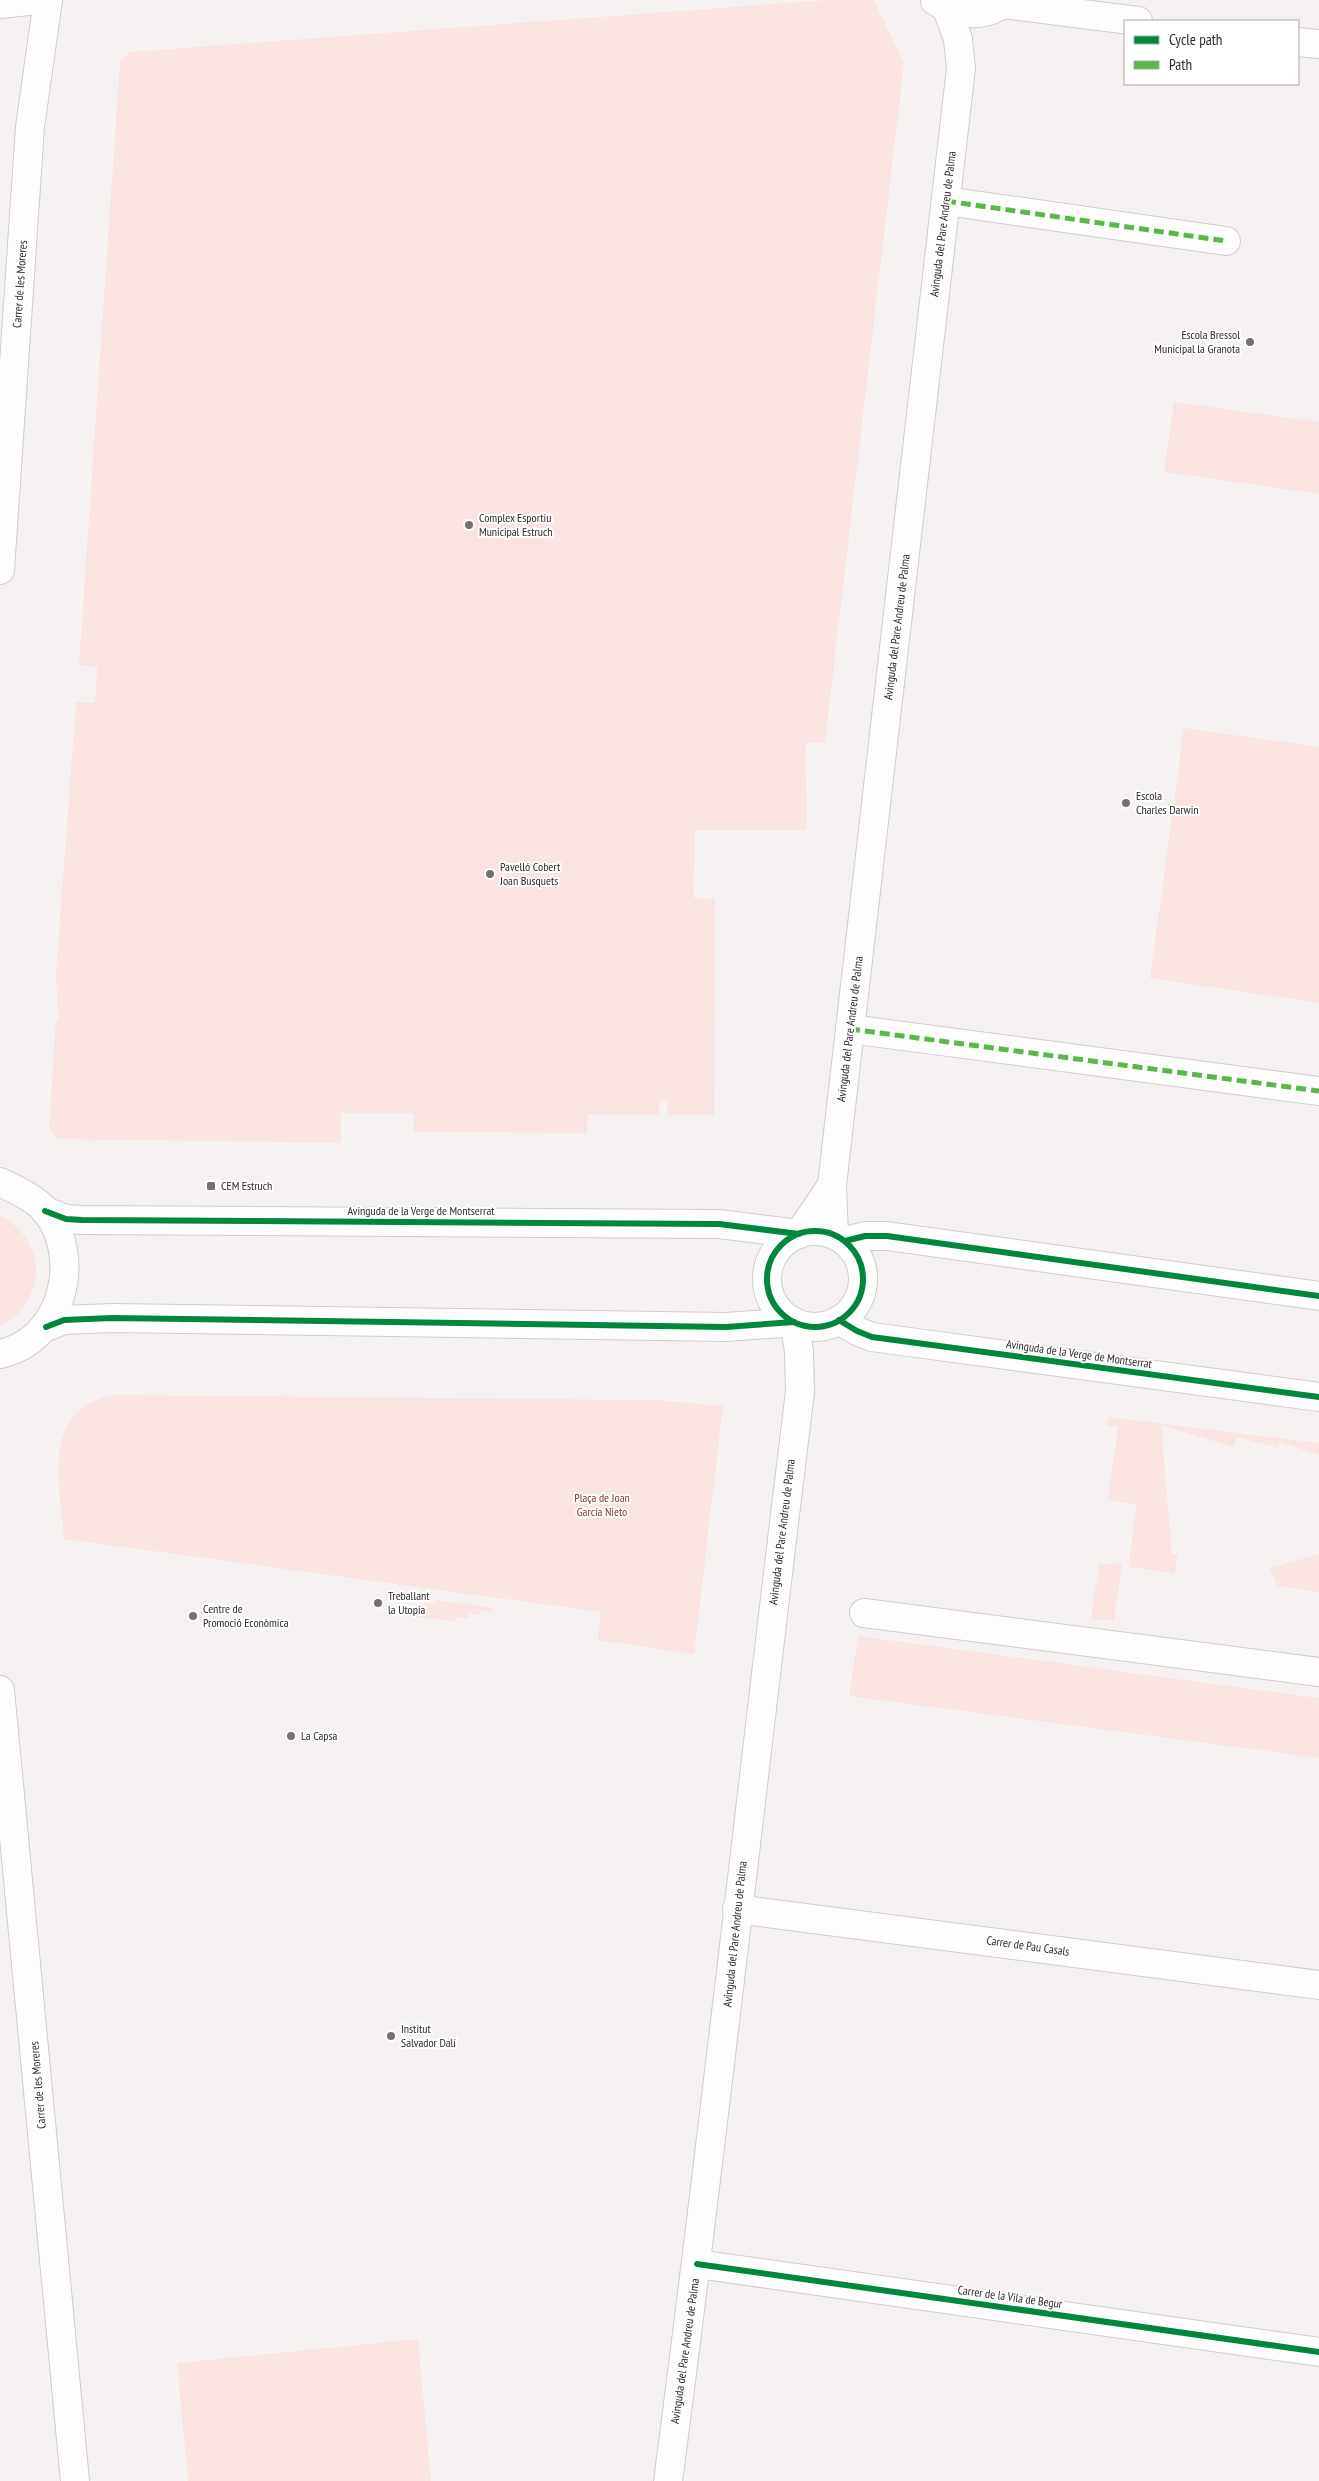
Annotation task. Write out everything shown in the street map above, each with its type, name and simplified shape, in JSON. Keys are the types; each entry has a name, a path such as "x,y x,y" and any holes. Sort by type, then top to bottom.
{"street":[{"path":"0,4 38,0"},
{"name":"Carrer de les Moreres","path":"0,570 30,127 48,0"},
{"path":"941,4 967,14 999,5 1129,20"},
{"name":"Avinguda del Pare Andreu de Palma","path":"839,1238 832,1185 961,68 958,39 941,4"},
{"name":"Avinguda del Pare Andreu de Palma","path":"961,68 999,5"},
{"path":"1299,42 1319,44"},
{"path":"946,202 1226,241"},
{"path":"850,1029 1319,1091"},
{"path":"0,1182 32,1199 45,1211 59,1234 64,1255 62,1291 56,1310 46,1326"},
{"name":"Avinguda del Pare Andreu de Palma","path":"799,1234 832,1185"},
{"name":"Avinguda de la Verge de Montserrat","path":"45,1211 66,1219 82,1220 719,1224 799,1234"},
{"path":"794,1322 782,1313 772,1300 767,1284 768,1268 774,1253 785,1241 799,1234 815,1231 839,1238 887,1236 1319,1296"},
{"path":"0,1376 6,1353 46,1326 64,1320 112,1318 726,1327 794,1322 810,1326 832,1324 855,1304 862,1286 862,1268 855,1253 839,1238"},
{"name":"Avinguda del Pare Andreu de Palma","path":"668,2481 697,2264 737,1909 800,1386 794,1322"},
{"name":"Avinguda del Pare Andreu de Palma","path":"800,1386 832,1324"},
{"name":"Avinguda de la Verge de Montserrat","path":"832,1324 872,1337 1319,1397"},
{"path":"864,1613 1319,1672"},
{"name":"Carrer de les Moreres","path":"0,1690 75,2481"},
{"name":"Carrer de Pau Casals","path":"737,1909 1319,1984"},
{"name":"Carrer de la Vila de Begur","path":"697,2264 1319,2352"}],"green space":[{"name":"Complex Esportiu Municipal Estruch","path":"827,0 874,0 904,63 825,742 806,743 807,830 695,830 694,898 715,899 714,1115 667,1115 667,1100 659,1101 659,1115 588,1114 587,1133 414,1132 414,1113 341,1113 341,1143 58,1139 49,1130 56,1019 58,1019 56,973 76,702 95,703 97,667 79,665 120,62 129,52"},
{"path":"1174,402 1319,422 1319,494 1164,472"},
{"path":"1184,728 1319,747 1319,1003 1150,978"},
{"path":"0,1215 21,1232 33,1253 36,1265 32,1290 26,1303 8,1322 0,1325"},
{"name":"Plaça de Joan García Nieto","path":"116,1395 656,1400 723,1406 694,1654 598,1640 601,1612 64,1539 58,1472 60,1451 65,1432 75,1415 91,1403"},
{"path":"1109,1417 1319,1443 1319,1455 1280,1442 1278,1448 1237,1437 1233,1447 1161,1425 1172,1554 1177,1554 1175,1573 1128,1567 1137,1505 1108,1500 1118,1427 1107,1425"},
{"path":"1319,1554 1319,1592 1277,1586 1270,1568"},
{"path":"1099,1563 1122,1565 1114,1621 1091,1619"},
{"path":"436,1600 492,1608 492,1612 480,1611 480,1615 469,1614 468,1618 457,1617 455,1622 399,1614 399,1609 411,1611 412,1607 423,1608 424,1603 435,1605"},
{"path":"858,1636 1319,1698 1319,1758 849,1696"},
{"path":"418,2339 431,2481 188,2481 177,2363"}],"marked path":[{"path":"946,201 1226,241"},
{"path":"850,1029 1319,1091"}],"cycle path":[{"path":"45,1211 66,1219 82,1220 719,1224 799,1234"},
{"path":"815,1231 833,1235 849,1245 859,1261 863,1279 859,1297 849,1313 833,1323 815,1327 797,1323 781,1313 771,1297 767,1279 771,1261 781,1245 797,1235 815,1231"},
{"path":"845,1241 865,1236 887,1236 1319,1296"},
{"path":"46,1327 64,1320 112,1318 726,1327 794,1322"},
{"path":"839,1320 857,1331 872,1337 1319,1397"},
{"path":"697,2264 1319,2352"}],"place":[{"name":"Escola Bressol Municipal la Granota","path":"1250,342"},
{"name":"Complex Esportiu Municipal Estruch","path":"469,525"},
{"name":"Escola Charles Darwin","path":"1126,803"},
{"name":"Pavelló Cobert Joan Busquets","path":"490,874"},
{"name":"CEM Estruch","path":"211,1186"},
{"name":"Treballant la Utopia","path":"378,1603"},
{"name":"Centre de Promoció Econòmica","path":"193,1616"},
{"name":"La Capsa","path":"291,1736"},
{"name":"Institut Salvador Dalí","path":"391,2036"}]}
